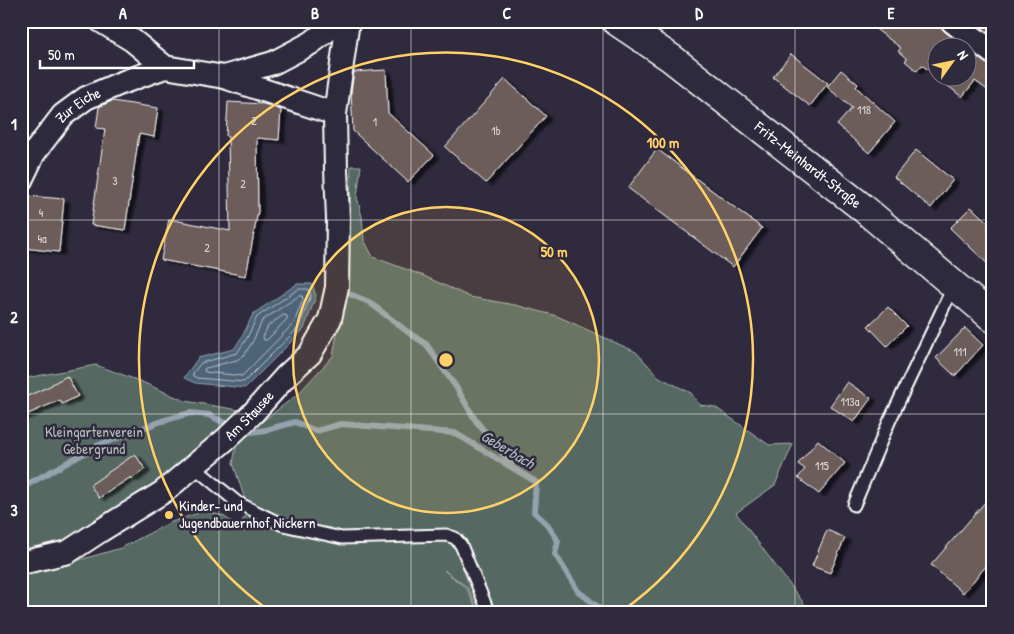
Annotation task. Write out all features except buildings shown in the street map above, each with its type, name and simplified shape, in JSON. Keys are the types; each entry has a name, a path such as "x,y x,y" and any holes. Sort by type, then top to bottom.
{"street":[{"name":"Zur Eiche","path":"101,21 132,40 165,67"},
{"name":"Zur Eiche","path":"224,77 273,63 311,43 340,21"},
{"path":"335,114 348,21"},
{"name":"Fritz-Meinhardt-Straße","path":"616,21 671,58 863,208 993,318"},
{"path":"952,21 993,53"},
{"name":"Zur Eiche","path":"21,180 34,153 64,115 86,98 165,67 224,77 335,114"},
{"name":"Am Stausee","path":"21,563 68,552 163,492 226,439 253,413 287,375 310,354 330,319 335,294 338,219 335,114"}],"lane":[{"path":"854,505 889,422 954,285"},
{"path":"194,467 238,503 283,525 342,538 446,535 455,538 461,545 489,613"}],"green space":[{"path":"351,166 361,166 357,197 362,217 364,240 373,257 424,276 470,297 515,305 557,316 636,352 659,377 691,393 700,405 715,407 769,445 793,444 775,485 736,513 811,613 479,613 468,588 444,570 467,589 478,613 21,613 21,573 41,571 121,548 169,523 204,511 223,516 238,526 249,512 233,463 237,441 298,394 333,356 349,254"},
{"name":"Kleingartenverein Gebergrund","path":"96,365 185,401 239,410 198,451 133,503 62,546 21,556 21,379"}],"water":[{"path":"297,284 312,284 316,296 304,329 245,388 195,383 184,378 198,358 234,349 253,314"}],"waterway":[{"path":"340,293 347,293 369,302 426,344 456,387 476,421 511,464"},
{"path":"21,488 99,445 162,421 190,413 209,415 233,427"},
{"name":"Geberbach","path":"242,432 266,430 295,422 316,431 341,424 455,433 536,482 534,512 548,525 558,541 555,554 578,591 598,607 598,613"}],"place":[{"name":"Kinder- und Jugendbauernhof Nickern","path":"169,515"}]}
